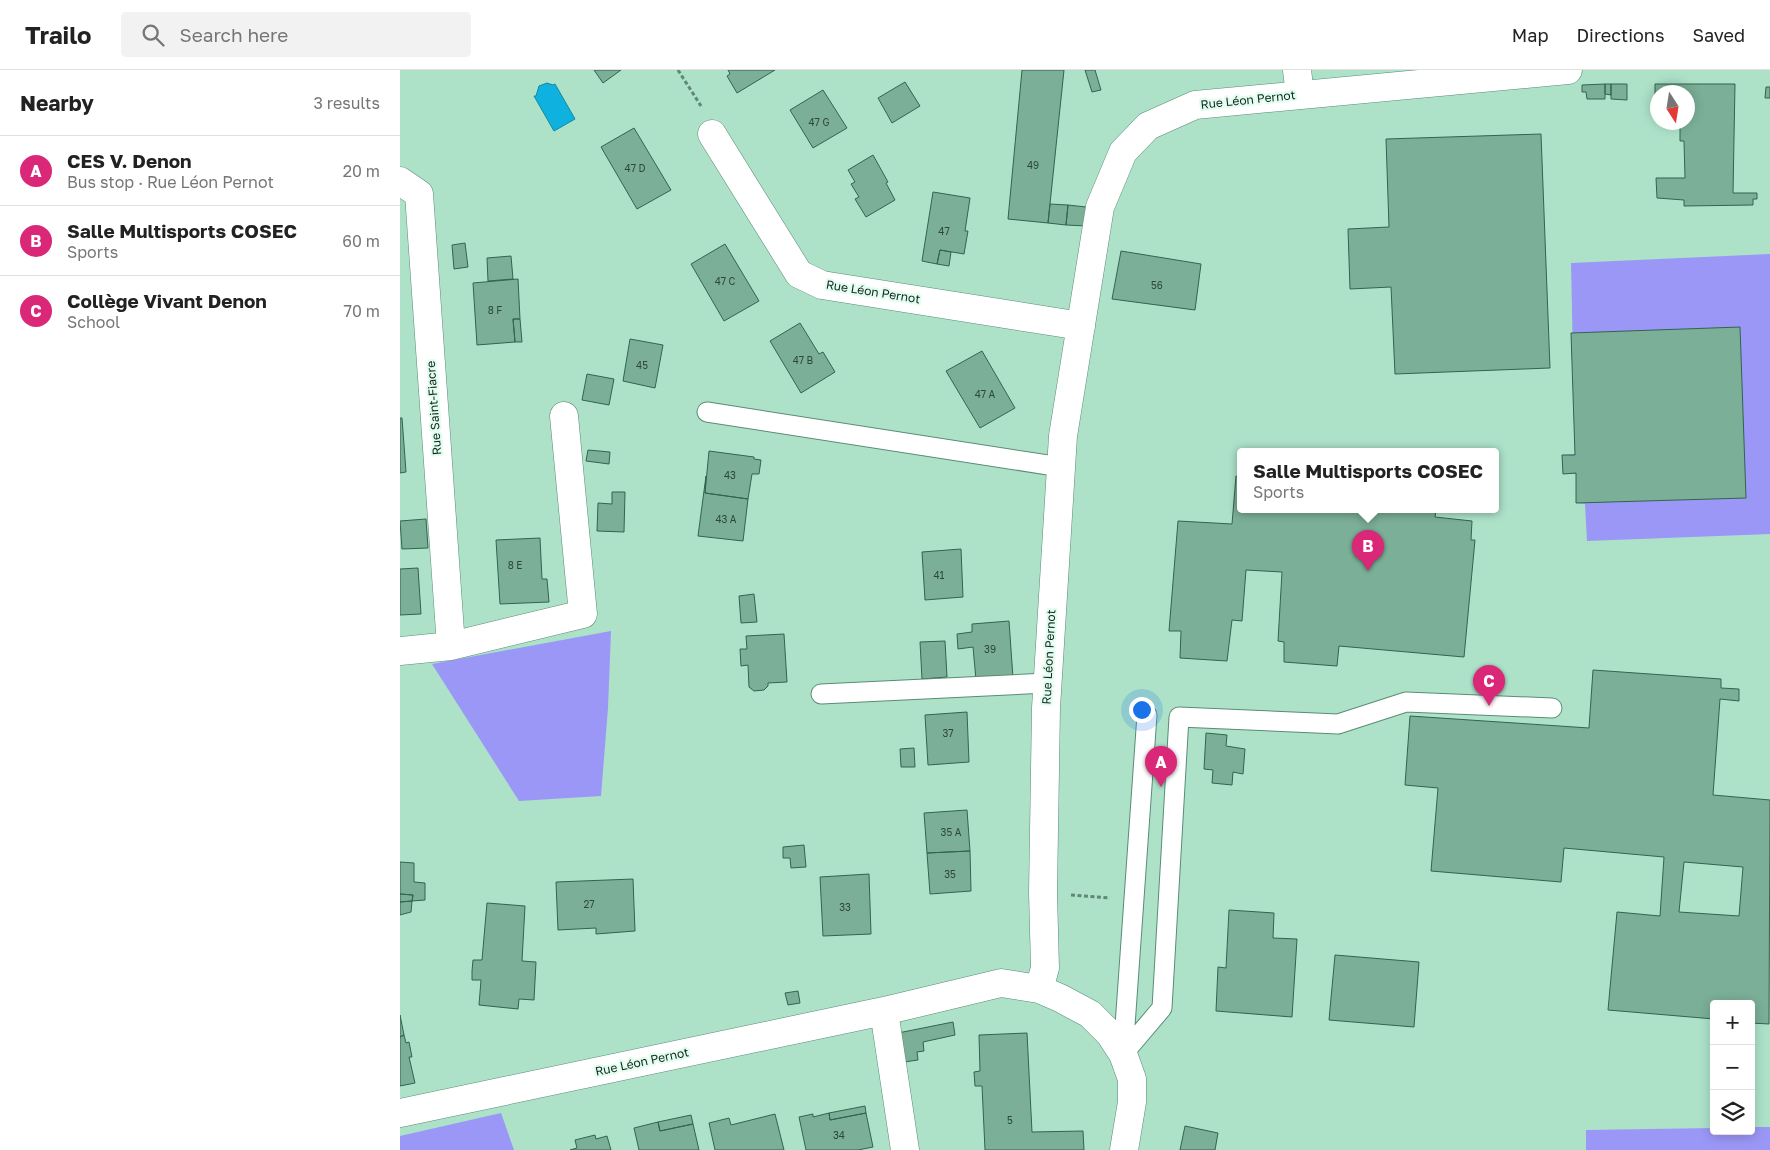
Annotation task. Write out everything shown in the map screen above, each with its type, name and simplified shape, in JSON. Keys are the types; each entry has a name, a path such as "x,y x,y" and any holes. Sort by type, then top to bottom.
{"street":[{"name":"Rue Léon Pernot","path":"400,1112 884,1011 1001,983 1049,993 1044,968 1043,893 1047,683 1063,436 1100,207 1123,152 1148,126 1195,105 1298,82 1568,70"},
{"name":"Rue Léon Pernot","path":"712,134 799,274 822,285 1081,326"},
{"name":"Rue Saint-Fiacre","path":"400,181 419,194 451,646"},
{"path":"400,651 451,646 583,614 564,416"},
{"path":"1049,993 1090,1014 1110,1034 1123,1054 1132,1079 1132,1102 1124,1150"},
{"path":"884,1011 904,1150"}],"lane":[{"path":"707,412 1061,467"},
{"path":"821,694 1047,683"},
{"path":"1123,1054 1162,1008 1179,717 1338,724 1406,702 1552,708"},
{"path":"1123,1054 1147,715"}],"path":[{"path":"678,70 707,116 712,134"}],"shaded area":[{"path":"1770,254 1770,534 1587,541 1585,504 1576,503 1576,474 1563,474 1562,455 1575,454 1571,263"},
{"path":"611,631 608,708 601,796 519,801 432,664"},
{"path":"501,1113 514,1150 400,1150 400,1136"},
{"path":"1755,1127 1770,1127 1770,1150 1586,1150 1586,1130 1710,1128 1710,1135 1755,1135"}],"water":[{"path":"547,83 555,84 575,119 554,131 534,96 536,96 539,86"}],"building":[{"path":"594,70 621,70 603,83"},
{"path":"728,70 775,70 737,93 727,76 730,74"},
{"path":"1022,70 1064,70 1048,223 1008,219"},
{"path":"1085,70 1095,70 1101,90 1092,92"},
{"path":"905,82 920,106 892,123 878,98"},
{"path":"1605,84 1611,84 1611,95 1605,94"},
{"path":"1605,84 1605,99 1587,99 1586,92 1582,92 1582,85"},
{"path":"1611,84 1627,84 1627,100 1611,99"},
{"path":"1735,84 1733,193 1757,193 1757,199 1753,199 1753,205 1684,206 1684,200 1657,198 1656,178 1685,178 1684,141 1680,141 1680,130 1695,130 1695,85 1655,85"},
{"path":"1766,87 1770,87 1770,98 1765,98"},
{"path":"823,90 847,128 813,148 790,110"},
{"path":"634,128 671,190 637,209 601,147"},
{"path":"1541,134 1550,368 1395,374 1391,287 1350,289 1348,229 1389,227 1386,139"},
{"path":"873,155 888,182 886,183 895,200 866,217 855,199 859,197 851,184 855,182 848,170"},
{"path":"933,192 970,198 965,231 968,231 964,254 940,250 937,264 922,261"},
{"path":"1050,204 1068,205 1066,225 1048,223"},
{"path":"1068,205 1086,207 1086,226 1066,225"},
{"path":"465,243 468,267 454,269 452,245"},
{"path":"725,244 759,301 724,321 691,264"},
{"path":"940,250 951,252 949,266 937,264"},
{"path":"1121,251 1201,264 1195,310 1112,299"},
{"path":"511,256 513,279 488,281 487,258"},
{"path":"518,279 520,319 513,319 515,342 477,345 473,283"},
{"path":"513,319 520,319 522,342 515,342"},
{"path":"800,323 819,354 823,352 835,372 801,393 770,341"},
{"path":"1740,327 1746,498 1576,503 1576,473 1563,474 1562,455 1575,455 1571,333"},
{"path":"630,339 663,345 655,388 623,381"},
{"path":"982,351 1015,408 980,428 946,371"},
{"path":"587,374 614,379 609,405 582,400"},
{"path":"400,418 402,418 406,472 400,473"},
{"path":"588,450 610,452 609,464 586,461"},
{"path":"709,451 754,457 754,459 761,460 759,474 752,474 748,499 705,493"},
{"path":"706,476 705,493 748,499 743,541 698,536"},
{"path":"1236,476 1237,513 1436,513 1435,517 1472,521 1471,540 1475,540 1464,657 1339,646 1337,666 1284,662 1284,642 1278,641 1282,572 1246,570 1242,621 1232,620 1227,661 1180,658 1181,631 1169,631 1178,521 1232,524"},
{"path":"612,492 625,492 624,532 597,531 598,503 612,504"},
{"path":"426,519 428,548 402,549 400,521"},
{"path":"540,538 542,579 547,579 549,602 500,604 496,540"},
{"path":"961,549 963,597 925,600 922,552"},
{"path":"418,568 421,614 400,615 400,569"},
{"path":"754,594 757,622 741,623 739,596"},
{"path":"1009,621 1013,678 976,680 973,647 958,649 957,634 972,632 972,624"},
{"path":"784,634 787,682 768,683 764,690 754,691 749,687 748,665 741,666 740,649 747,649 746,636"},
{"path":"945,641 947,677 922,679 920,642"},
{"path":"1593,670 1721,679 1721,688 1739,689 1739,701 1720,699 1713,795 1770,800 1769,1024 1755,1023 1755,1000 1710,1000 1710,1019 1608,1010 1617,912 1660,916 1664,857 1564,848 1561,882 1431,871 1438,788 1405,785 1410,716 1589,728","holes":["1684,862 1743,867 1739,916 1679,912"]},
{"path":"967,712 969,762 928,765 925,715"},
{"path":"1206,733 1227,735 1226,746 1245,749 1243,774 1233,772 1232,785 1212,783 1213,770 1204,769"},
{"path":"914,748 915,767 901,767 900,749"},
{"path":"967,810 970,851 927,853 924,813"},
{"path":"804,845 806,867 791,868 790,858 783,858 783,847"},
{"path":"970,851 971,891 930,894 927,853"},
{"path":"400,862 414,863 414,882 425,883 425,900 412,901 413,895 400,894"},
{"path":"869,874 871,934 823,936 820,877"},
{"path":"633,879 635,931 596,934 596,928 558,930 556,882"},
{"path":"400,894 413,895 412,901 400,902"},
{"path":"412,901 411,912 400,915 400,902"},
{"path":"487,903 525,906 522,961 536,962 534,1000 519,999 518,1009 479,1005 481,980 472,980 472,971 473,960 482,960"},
{"path":"1229,910 1274,913 1273,938 1297,939 1292,1017 1216,1011 1218,967 1226,968"},
{"path":"1335,955 1419,962 1414,1027 1329,1020"},
{"path":"798,991 800,1003 788,1005 785,993"},
{"path":"400,1015 404,1035 400,1037"},
{"path":"953,1022 955,1035 923,1042 924,1051 917,1052 918,1060 904,1062 898,1033"},
{"path":"1027,1033 1032,1132 1083,1131 1084,1150 985,1150 982,1086 975,1086 974,1072 980,1071 979,1035"},
{"path":"404,1035 406,1043 409,1042 412,1057 409,1057 415,1083 400,1086 400,1037"},
{"path":"865,1106 866,1113 830,1120 829,1113"},
{"path":"829,1113 830,1120 866,1113 873,1147 858,1150 806,1150 799,1117 813,1114 813,1117"},
{"path":"775,1114 784,1150 715,1150 709,1123 729,1118 731,1125"},
{"path":"691,1115 693,1124 660,1131 658,1122"},
{"path":"658,1122 660,1131 693,1124 699,1150 639,1150 634,1128"},
{"path":"1185,1126 1218,1133 1215,1150 1180,1150"},
{"path":"595,1135 596,1139 607,1136 611,1150 570,1150 577,1148 575,1140"}],"place":[{"name":"Salle Multisports COSEC","path":"1368,571"},
{"name":"Collège Vivant Denon","path":"1489,706"},
{"name":"CES V. Denon","path":"1161,787"}]}
